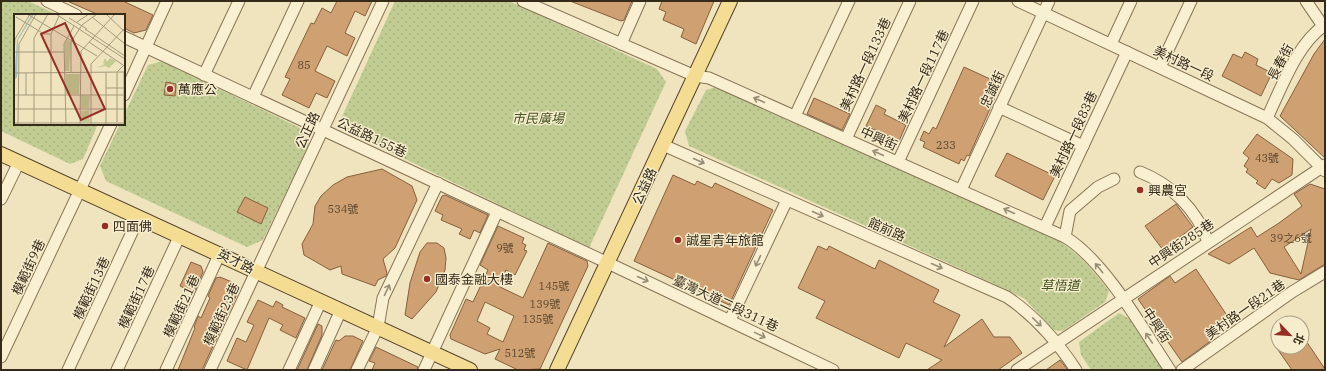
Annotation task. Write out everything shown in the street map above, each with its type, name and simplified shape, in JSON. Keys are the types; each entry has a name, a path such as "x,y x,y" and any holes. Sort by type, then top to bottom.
{"main road":[{"name":"公益路","path":"557,370 730,1"},
{"name":"英才路","path":"1,154 220,253 470,370"}],"street":[{"path":"47,1 74,14"},
{"path":"125,93 167,1"},
{"path":"204,75 239,1"},
{"path":"253,97 298,1"},
{"name":"公正路","path":"257,271 383,1"},
{"name":"中興街","path":"525,1 695,76 709,78 1065,237 1084,250 1123,299 1170,370"},
{"path":"621,44 640,1"},
{"path":"795,116 849,1"},
{"name":"美村路一段133巷","path":"846,139 910,1"},
{"name":"美村路一段117巷","path":"898,162 973,1"},
{"name":"美村路一段","path":"1018,1 1267,118 1293,139 1324,168"},
{"name":"忠誠街","path":"961,190 1049,1"},
{"path":"1111,44 1131,1"},
{"path":"1160,67 1191,1"},
{"path":"1306,1 1324,25"},
{"name":"長春街","path":"1267,118 1297,58 1314,32 1324,25"},
{"name":"公益路155巷","path":"125,38 608,263"},
{"name":"美村路一段83巷","path":"1045,227 1127,52"},
{"path":"999,107 1083,146"},
{"name":"模範街9巷","path":"1,358 111,125"},
{"name":"館前路","path":"663,145 1007,297 1022,307 1057,343 1076,370"},
{"path":"1,199 19,162"},
{"name":"中興街285巷","path":"1017,370 1208,242 1324,168"},
{"path":"1140,172 1165,184 1177,194 1204,231 1208,242"},
{"path":"1065,237 1070,211 1098,187 1114,179"},
{"path":"358,370 378,327 383,298 438,183"},
{"path":"730,320 787,200"},
{"path":"424,370 498,212"},
{"name":"模範街13巷","path":"68,370 139,217"},
{"name":"模範街17巷","path":"117,370 180,235"},
{"name":"模範街21巷","path":"166,370 220,253"},
{"name":"臺灣大道二段311巷","path":"608,263 833,370"},
{"name":"模範街23巷","path":"210,370 257,271"},
{"name":"美村路一段21巷","path":"1182,370 1292,292 1325,272"},
{"path":"289,370 321,301"},
{"path":"314,370 341,310"}],"green space":[{"path":"1,1 28,1 56,14 14,14 14,125 98,125 83,159 70,164 1,131"},
{"name":"市民廣場","path":"395,1 509,1 657,69 666,82 589,248 345,130 340,121"},
{"path":"163,61 302,129 309,145 263,240 247,247 106,181 100,166 120,125 125,125 125,113 148,65"},
{"name":"草悟道","path":"719,86 1056,239 1078,256 1103,283 1109,291 1105,302 1063,331 1053,330 1025,299 1012,292 689,146 685,131 706,90"},
{"path":"1119,313 1130,319 1165,370 1091,370 1081,355 1079,342"}],"building":[{"path":"67,1 123,1 153,15 146,30 134,33 125,28 125,14 97,14"},
{"path":"337,1 372,1 365,16 355,11 345,33 355,38 347,56 327,46 315,71 335,81 327,98 316,93 309,108 282,95 290,79 285,77 311,23 314,24 322,8 331,13"},
{"path":"570,1 632,1 624,20 621,21"},
{"path":"662,1 714,1 696,44 681,37 684,29 663,20 666,12 659,9"},
{"path":"1325,39 1325,158 1280,116 1314,54"},
{"path":"1245,52 1258,59 1256,65 1272,73 1261,96 1222,76 1233,54 1242,58"},
{"path":"964,67 1001,84 969,156 967,155 964,161 961,159 959,164 923,147 925,142 920,140 924,131 929,134 933,127 936,129"},
{"path":"166,82 176,84 175,96 164,95"},
{"path":"814,98 850,114 842,130 807,114"},
{"path":"876,105 886,110 884,114 906,125 899,141 866,126"},
{"path":"1257,134 1293,159 1292,175 1279,183 1272,179 1265,189 1256,183 1258,181 1246,172 1248,169 1244,166 1249,158 1243,153"},
{"path":"1007,153 1055,176 1043,200 995,176"},
{"path":"382,169 412,186 417,200 395,248 383,259 387,273 386,276 378,280 375,286 342,274 341,266 330,270 304,255 302,244 313,224 315,206 321,196 333,185 347,177"},
{"path":"673,175 695,185 697,181 712,188 715,183 773,210 729,305 634,261"},
{"path":"1310,184 1325,189 1325,264 1299,280 1270,273 1254,248 1229,264 1208,254 1251,227 1257,237 1279,223 1302,206 1294,194","holes":["1311,229 1301,274 1284,247"]},
{"path":"445,195 488,215 480,233 474,230 470,239 459,234 462,229 441,220 443,215 435,211 442,196"},
{"path":"245,197 268,208 261,224 237,212"},
{"path":"1176,204 1193,227 1163,250 1145,226"},
{"path":"498,226 524,238 522,243 526,245 524,250 527,251 515,275 506,270 498,286 523,298 548,243 587,261 588,266 540,369 518,370 495,359 500,349 485,354 451,339 450,335 466,299 473,302 488,270 480,265","holes":["485,302 514,316 503,342 487,334 490,328 477,321"]},
{"name":"國泰金融大樓","path":"427,243 437,243 444,248 446,258 445,270 436,292 412,319 405,315 410,283 420,252"},
{"path":"818,246 827,250 829,246 875,269 879,260 939,290 933,302 960,315 944,347 982,319 994,337 1010,337 1022,353 998,370 927,370 942,360 906,343 899,358 816,318 825,301 798,288"},
{"path":"191,262 201,266 203,272 194,293 180,286"},
{"path":"1196,269 1228,317 1206,332 1212,340 1182,362 1138,299 1170,276 1175,283"},
{"path":"220,277 232,282 231,285 236,288 237,294 202,370 178,370 195,328 194,327 198,316 201,318 210,298 208,296 216,278"},
{"path":"258,300 273,307 276,301 283,305 282,307 305,318 296,338 280,330 283,325 269,318 247,370 227,361 237,338 246,342 254,325 247,322"},
{"path":"318,324 322,326 322,335 307,370 297,370"},
{"path":"345,336 353,336 363,341 350,370 322,370 336,340 339,341"},
{"path":"376,347 418,367 417,370 372,370 375,363 369,361"},
{"path":"1310,347 1325,369 1325,370 1292,370 1282,355 1310,355"},
{"path":"1060,360 1068,370 1046,370"}],"place":[{"name":"萬應公","path":"170,89"},
{"name":"興農宮","path":"1140,190"},
{"name":"四面佛","path":"105,226"},
{"name":"誠星青年旅館","path":"678,240"},
{"name":"國泰金融大樓","path":"427,279"}]}
